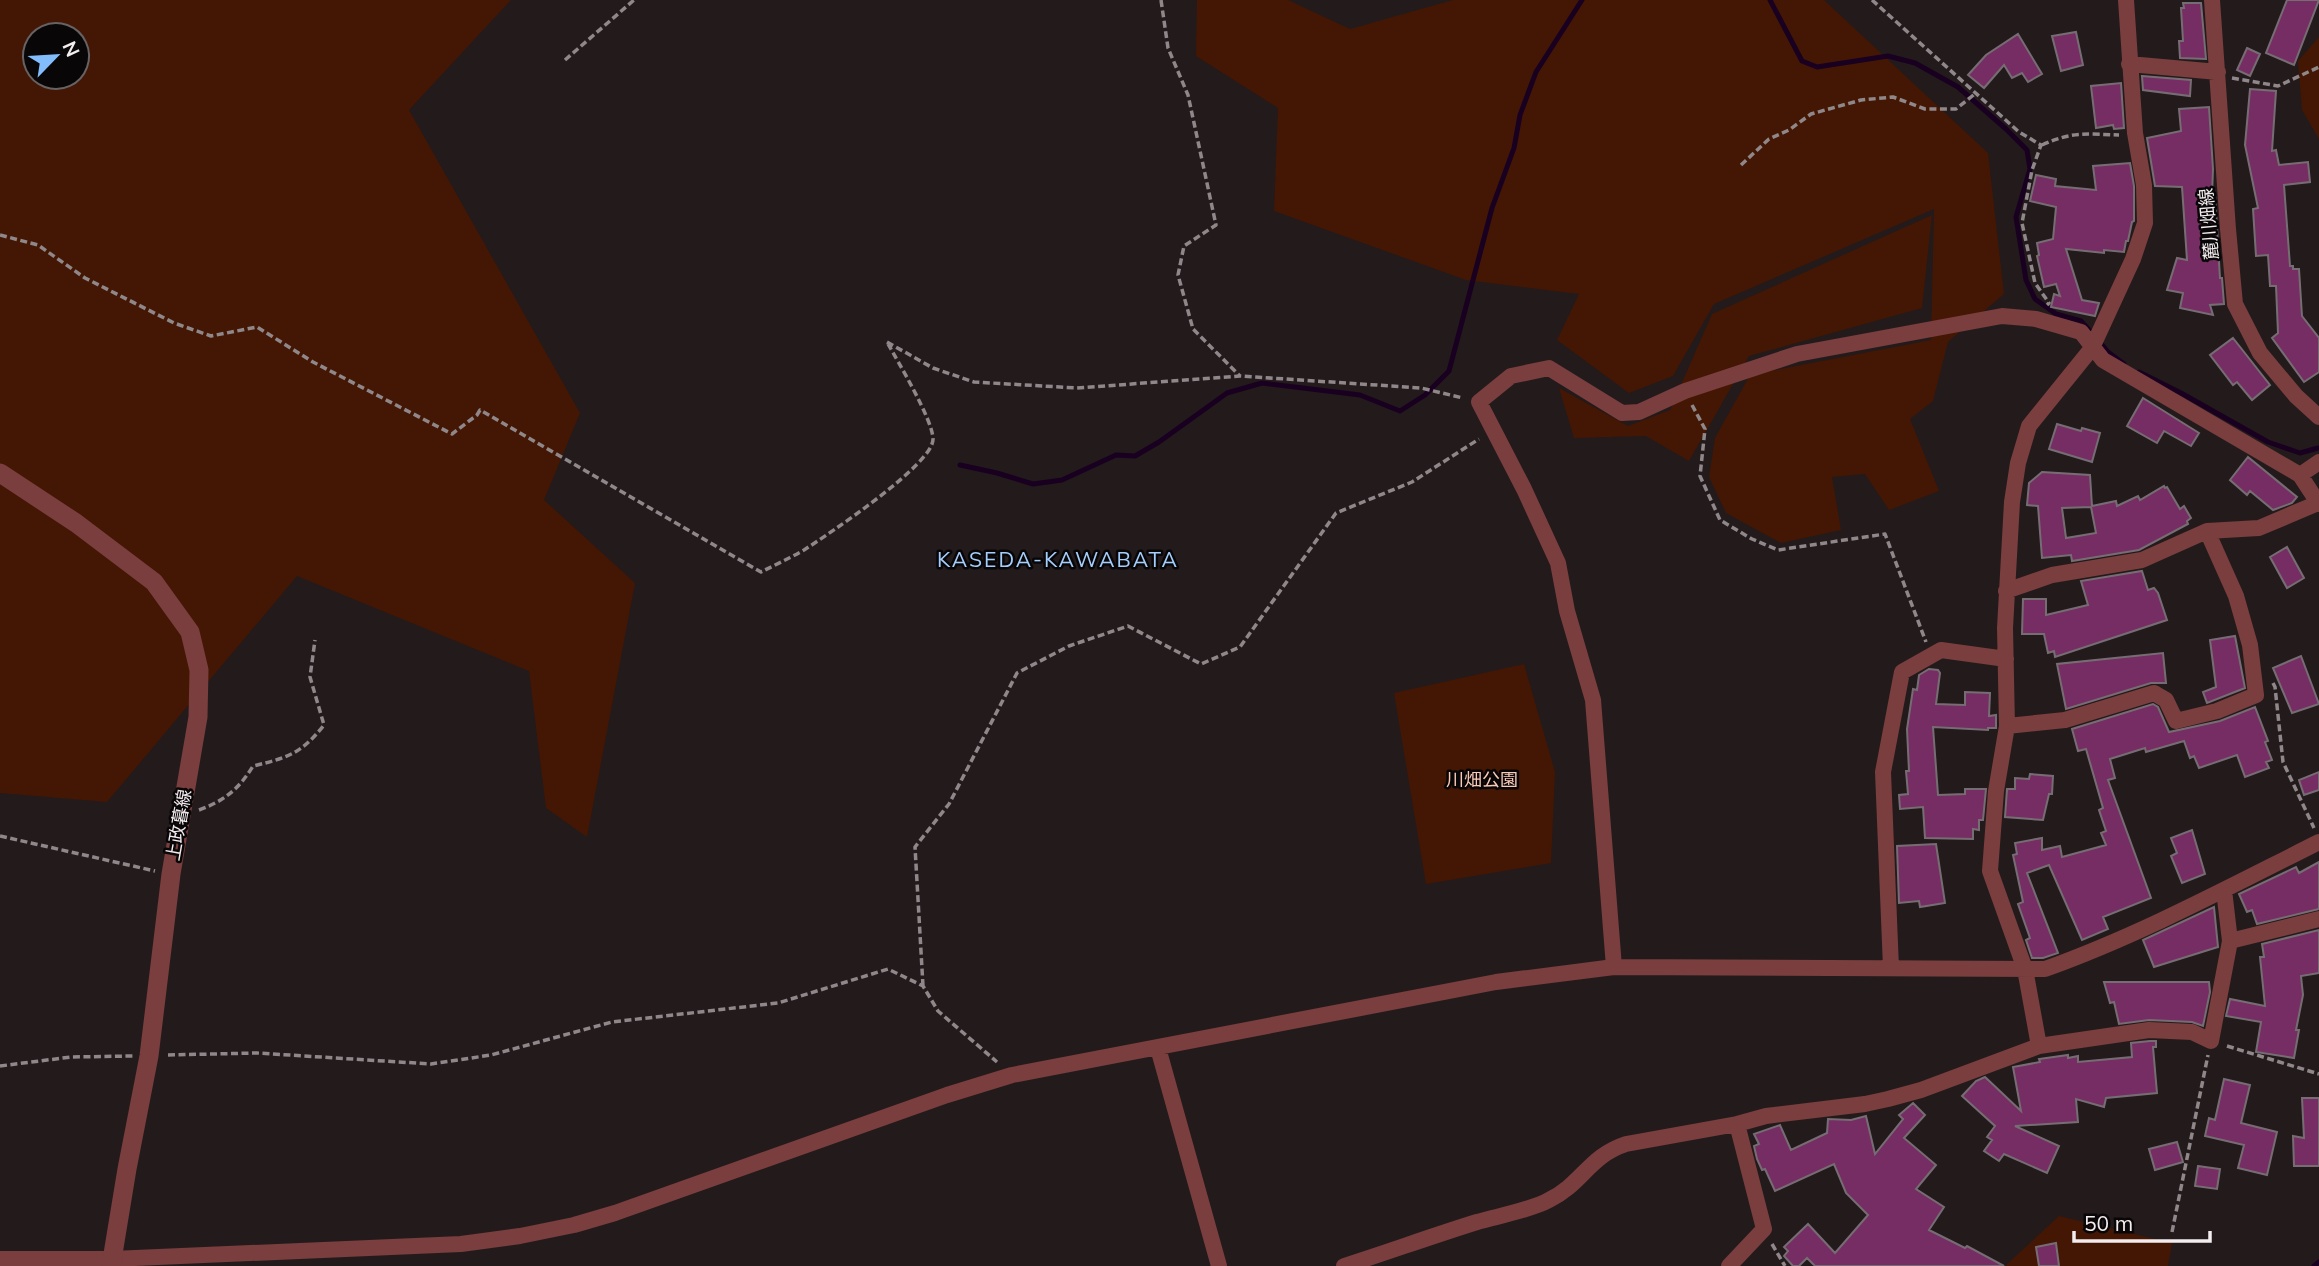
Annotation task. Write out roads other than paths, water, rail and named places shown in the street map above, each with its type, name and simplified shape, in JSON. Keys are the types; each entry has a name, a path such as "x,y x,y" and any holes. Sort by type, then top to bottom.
{"street":[{"path":"2039,1046 2025,969 1990,871 1996,791 2007,726 2005,628 2012,502 2018,463 2029,426 2091,348 2133,259 2145,223 2144,185 2135,135 2126,0"},
{"name":"麓川畑線","path":"2212,0 2235,304 2259,353 2296,396 2319,417"},
{"path":"2129,64 2218,74"},
{"path":"1614,967 1593,700 1567,611 1558,563 1479,402 1511,376 1549,368 1622,413 1639,412 1685,391 1797,354 2002,316 2036,319 2081,332 2103,360 2300,475 2318,503 2259,528 2207,531 2142,560 2052,575 2007,591"},
{"path":"2300,475 2319,462"},
{"name":"上政暮線","path":"0,473 76,523 154,582 190,632 199,670 198,717 171,874 149,1056 111,1262"},
{"path":"2007,726 2065,720 2154,693 2166,700 2176,721 2217,711 2256,695 2250,645 2236,596 2207,531"},
{"path":"1891,968 1883,772 1902,671 1941,650 2007,659"},
{"path":"0,1259 111,1262 461,1244 547,1231 615,1213 947,1095 1012,1075 1496,982 1614,967 2045,969 2092,952 2224,890 2316,835"},
{"path":"1344,1266 1412,1242 1548,1201 1571,1186 1600,1156 1611,1149 1766,1116 1864,1104 1922,1090 2039,1046 2149,1030 2192,1032 2211,1041 2230,941 2224,890"},
{"path":"2230,941 2319,919"},
{"path":"1158,1048 1219,1266"},
{"path":"1729,1266 1764,1229 1737,1124"}],"waterway":[{"path":"960,465 1033,484 1062,480 1116,455 1135,456 1227,393 1262,383 1360,395 1400,411 1425,395 1449,371 1492,208 1514,148 1520,115 1536,72 1582,0"},
{"path":"1770,0 1802,61 1817,67 1888,56 1915,63 1958,87 2027,150 2030,169 2016,217 2026,280 2035,299 2056,314 2081,321 2089,330"},
{"path":"2098,340 2124,364"},
{"path":"2139,372 2268,442 2300,453 2318,448"},
{"path":"2314,1266 2319,1262"}],"district":[{"name":"KASEDA-KAWABATA","path":"1058,560"}],"park label":[{"name":"川畑公園","path":"1482,780"}]}
